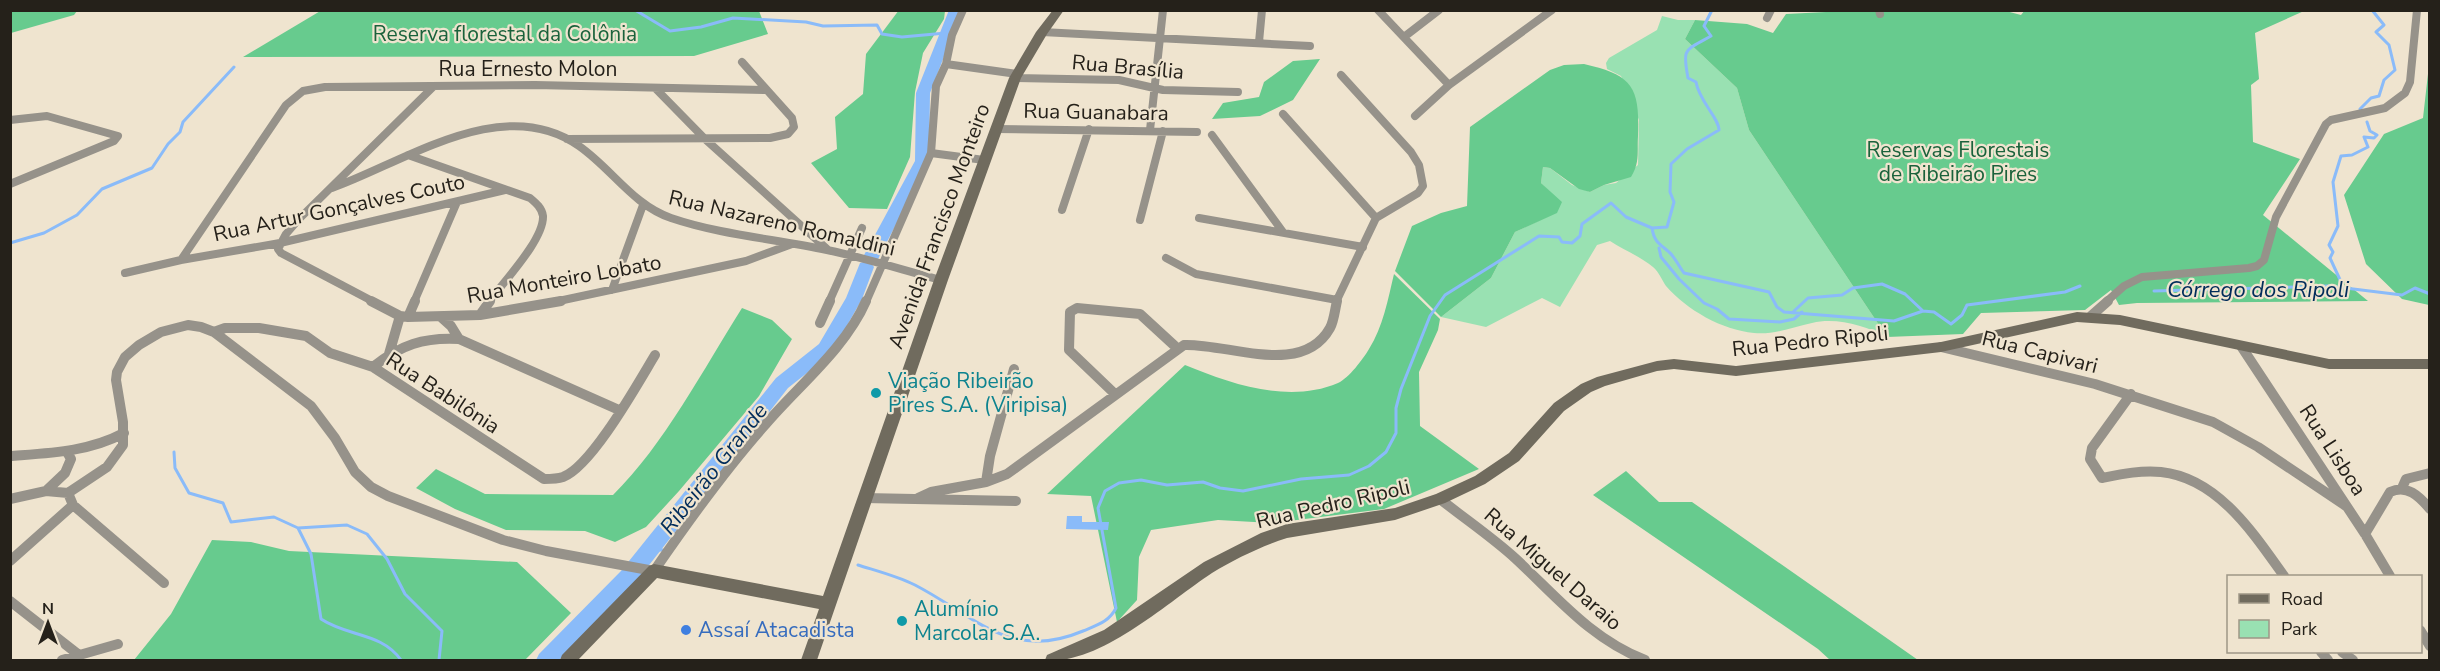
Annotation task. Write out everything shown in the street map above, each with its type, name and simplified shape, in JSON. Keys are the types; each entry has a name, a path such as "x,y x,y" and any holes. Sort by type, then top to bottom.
{"street":[{"path":"568,660 650,570 712,487 765,424 839,343 864,306 931,153 936,86 946,64 952,35 963,10"},
{"name":"Avenida Francisco Monteiro","path":"808,660 995,129 1016,76 1059,10"},
{"name":"Avenida Francisco Monteiro","path":"1045,33 1066,10"},
{"path":"1150,130 1163,10"},
{"path":"1259,42 1262,10"},
{"path":"1378,10 1449,85"},
{"path":"1404,37 1439,10"},
{"path":"1415,116 1449,85 1552,10"},
{"path":"2091,316 2132,281 2142,277 2249,268 2257,266 2264,260 2280,209 2326,124 2331,120 2385,108 2405,93 2410,82 2417,10"},
{"path":"1045,33 1310,46"},
{"path":"567,139 770,138 788,134 794,127 792,118 764,90 742,62"},
{"name":"Rua Brasília","path":"946,64 1016,76 1119,80 1154,88 1238,92"},
{"path":"915,500 931,492 986,482 1008,474 1177,348 1195,343 1271,356 1296,353 1319,340 1331,327 1337,300 1377,218 1421,190 1423,182 1419,165 1411,152 1341,75"},
{"name":"Rua Ernesto Molon","path":"181,260 293,96 309,89 536,85 764,90"},
{"path":"280,243 299,219 433,87"},
{"path":"656,89 705,138 828,250"},
{"path":"1283,114 1377,218"},
{"path":"10,120 36,116 58,118 117,135 117,139 111,142 10,184"},
{"name":"Rua Nazareno Romaldini","path":"330,188 366,176 408,155 445,141 518,127 543,128 555,132 588,154 643,205 671,218 828,250 940,280"},
{"name":"Rua Guanabara","path":"995,129 1197,132"},
{"path":"1062,210 1089,129"},
{"path":"1140,220 1163,131"},
{"path":"1212,135 1283,232"},
{"path":"931,153 984,160"},
{"path":"408,155 538,202 543,213 542,226 531,245 480,315"},
{"name":"Rua Artur Gonçalves Couto","path":"125,273 181,260 280,243 505,189"},
{"path":"389,354 457,202"},
{"path":"612,290 643,205"},
{"path":"1199,218 1363,247"},
{"path":"820,323 862,228"},
{"name":"Rua Monteiro Lobato","path":"280,243 278,249 281,253 404,317 480,315 519,310 746,261 792,244"},
{"path":"1166,258 1196,274 1337,300"},
{"path":"1115,394 1069,350 1070,312 1077,308 1140,314 1146,317 1177,348"},
{"name":"Rua Pedro Ripoli","path":"1053,660 1110,635 1209,567 1266,538 1287,531 1376,518 1440,499 1480,480 1505,464 1570,398 1602,381 1625,374 1674,364 1736,371 1941,347 2049,322 2091,316 2120,320 2329,364 2430,364"},
{"path":"441,317 451,326 459,339"},
{"path":"10,499 46,491 68,493 117,456 124,441 124,433 116,380 118,369 124,359 146,341 168,329 191,325 204,326 311,406 335,438 355,472 371,487 388,496 503,540 546,551 828,604"},
{"name":"Rua Babilônia","path":"214,332 239,327 293,332 306,336 336,355 373,367 544,479 563,477 579,466 595,449 619,410"},
{"path":"373,367 389,354 417,340 431,337 459,339 619,410 656,355"},
{"name":"Rua Lisboa","path":"2241,346 2365,534 2389,575"},
{"name":"Rua Capivari","path":"1941,347 2131,394 2213,422 2235,433 2346,506"},
{"path":"986,482 990,456 1014,369"},
{"path":"2131,394 2092,448 2090,459 2102,478 2119,473 2160,470 2181,477 2217,495 2245,523 2283,575"},
{"path":"10,456 67,452 101,445 124,433"},
{"path":"46,491 64,475 70,466 71,459 67,452"},
{"path":"2402,488 2406,479 2430,472"},
{"path":"2365,534 2390,492 2402,488 2415,494 2430,509"},
{"path":"68,493 73,505 164,583"},
{"path":"864,498 1016,501"},
{"name":"Rua Miguel Daraio","path":"1440,499 1502,547 1586,629 1607,644 1646,660"},
{"path":"10,561 73,505"},
{"path":"10,601 79,655"},
{"path":"2422,632 2430,646"},
{"path":"62,660 118,644"}],"green space":[{"path":"11,10 77,11 74,15 11,33"},
{"name":"Reserva florestal da Colônia","path":"322,10 759,11 768,34 694,56 243,57"},
{"path":"899,10 945,11 944,19 923,53 915,92 910,157 887,209 849,208 811,163 837,149 835,117 863,94 866,54"},
{"name":"Reservas Florestais de Ribeirão Pires","path":"2002,10 2021,15 2025,10 2304,11 2255,33 2259,79 2251,85 2253,142 2300,159 2263,215 2368,301 2119,305 2111,290 2085,310 1981,313 1963,334 1887,337 1749,130 1737,88 1685,39 1695,20 1747,24 1773,33 1786,14 1846,11"},
{"path":"1662,16 1678,20 1695,20 1685,39 1737,88 1749,130 1887,337 1860,326 1831,321 1821,321 1769,333 1754,333 1730,328 1695,311 1674,295 1653,267 1610,241 1597,245 1560,307 1542,298 1486,327 1441,317 1491,278 1515,232 1557,212 1550,192 1541,183 1543,167 1550,168 1572,185 1590,192 1604,185 1616,183 1638,165 1639,120 1621,76 1607,69 1606,63 1609,58 1657,30"},
{"path":"1320,59 1293,100 1260,116 1212,119 1223,103 1259,97 1264,82 1293,61"},
{"path":"1584,64 1623,78 1630,85 1634,94 1638,119 1638,152 1636,167 1631,177 1590,192 1579,189 1550,168 1543,167 1541,183 1562,202 1557,213 1515,232 1491,278 1441,317 1395,271 1412,226 1441,213 1467,206 1470,127 1550,70 1564,65"},
{"path":"2429,65 2430,305 2402,299 2366,264 2344,195 2384,134 2423,118"},
{"path":"1394,274 1440,319 1438,330 1419,372 1420,426 1479,469 1384,509 1273,523 1218,520 1151,530 1139,557 1137,600 1117,622 1091,496 1047,494 1185,365 1241,385 1280,392 1319,389 1342,381 1359,363 1378,332"},
{"path":"742,308 772,320 792,339 759,396 646,527 615,542 585,531 506,530 455,509 416,488 436,469 485,494 613,495 632,475 666,430"},
{"path":"1626,471 1659,502 1692,502 1918,660 1830,660 1818,649 1593,495"},
{"path":"212,540 251,542 289,551 517,562 571,613 525,660 134,660 171,614"}],"water":[{"path":"1067,516 1082,516 1082,522 1109,522 1108,530 1066,529"}],"waterway":[{"path":"635,10 670,31 701,27 733,18 806,22 823,26 877,25 882,34 902,37 946,33"},
{"name":"Ribeirão Grande","path":"871,257 922,161 923,93 956,10"},
{"path":"1652,228 1667,227 1674,202 1670,192 1671,164 1687,149 1719,130 1696,82 1688,78 1685,60 1691,48 1711,36 1704,26 1712,10"},
{"path":"2362,112 2360,109 2371,98 2379,96 2384,80 2395,70 2389,45 2376,32 2384,25 2372,10"},
{"path":"10,243 44,233 77,215 102,189 152,168 168,144 180,132 183,122 234,67"},
{"path":"2340,287 2342,284 2330,258 2333,252 2329,245 2338,226 2333,182 2341,156 2352,155 2368,147 2364,137 2374,138 2377,135 2370,131 2367,122"},
{"name":"Córrego dos Ripoli","path":"858,565 915,585 975,621 1014,638 1034,641 1057,639 1098,625 1110,617 1116,608 1098,508 1105,491 1119,483 1141,480 1167,485 1203,482 1220,488 1243,491 1301,479 1349,475 1369,466 1386,452 1396,433 1396,408 1401,389 1430,316 1445,295 1539,236 1559,237 1562,242 1572,243 1580,236 1582,224 1611,203 1626,217 1652,228"},
{"name":"Córrego dos Ripoli","path":"1652,228 1656,240 1671,254 1684,273 1769,292 1777,307 1784,312 1800,313"},
{"name":"Córrego dos Ripoli","path":"1659,248 1661,257 1679,279 1704,303 1717,309 1729,319 1780,322 1794,319 1800,313"},
{"name":"Ribeirão Grande","path":"546,660 628,577 782,383 825,349 854,299 866,267"},
{"name":"Córrego dos Ripoli","path":"1794,311 1808,298 1842,295 1853,288 1882,284 1905,294 1923,311"},
{"name":"Córrego dos Ripoli","path":"1923,311 1934,312 1951,324 1962,315 1967,305 2065,292 2080,286"},
{"name":"Córrego dos Ripoli","path":"2154,291 2329,286 2402,295 2415,288 2430,294"},
{"name":"Córrego dos Ripoli","path":"1800,313 1894,321 1923,311"},
{"path":"174,452 175,468 189,493 223,503 231,522 274,517 298,528"},
{"path":"298,528 347,525 367,534 387,559 405,594 442,631 439,660"},
{"path":"298,528 311,554 321,619 331,625 384,644 401,660"},
{"name":"Córrego dos Ripoli","path":"651,550 664,550"}],"place":[{"name":"Viação Ribeirão Pires S.A. (Viripisa)","path":"876,393"},
{"name":"Alumínio Marcolar S.A.","path":"902,621"},
{"name":"Assaí Atacadista","path":"686,630"}]}
